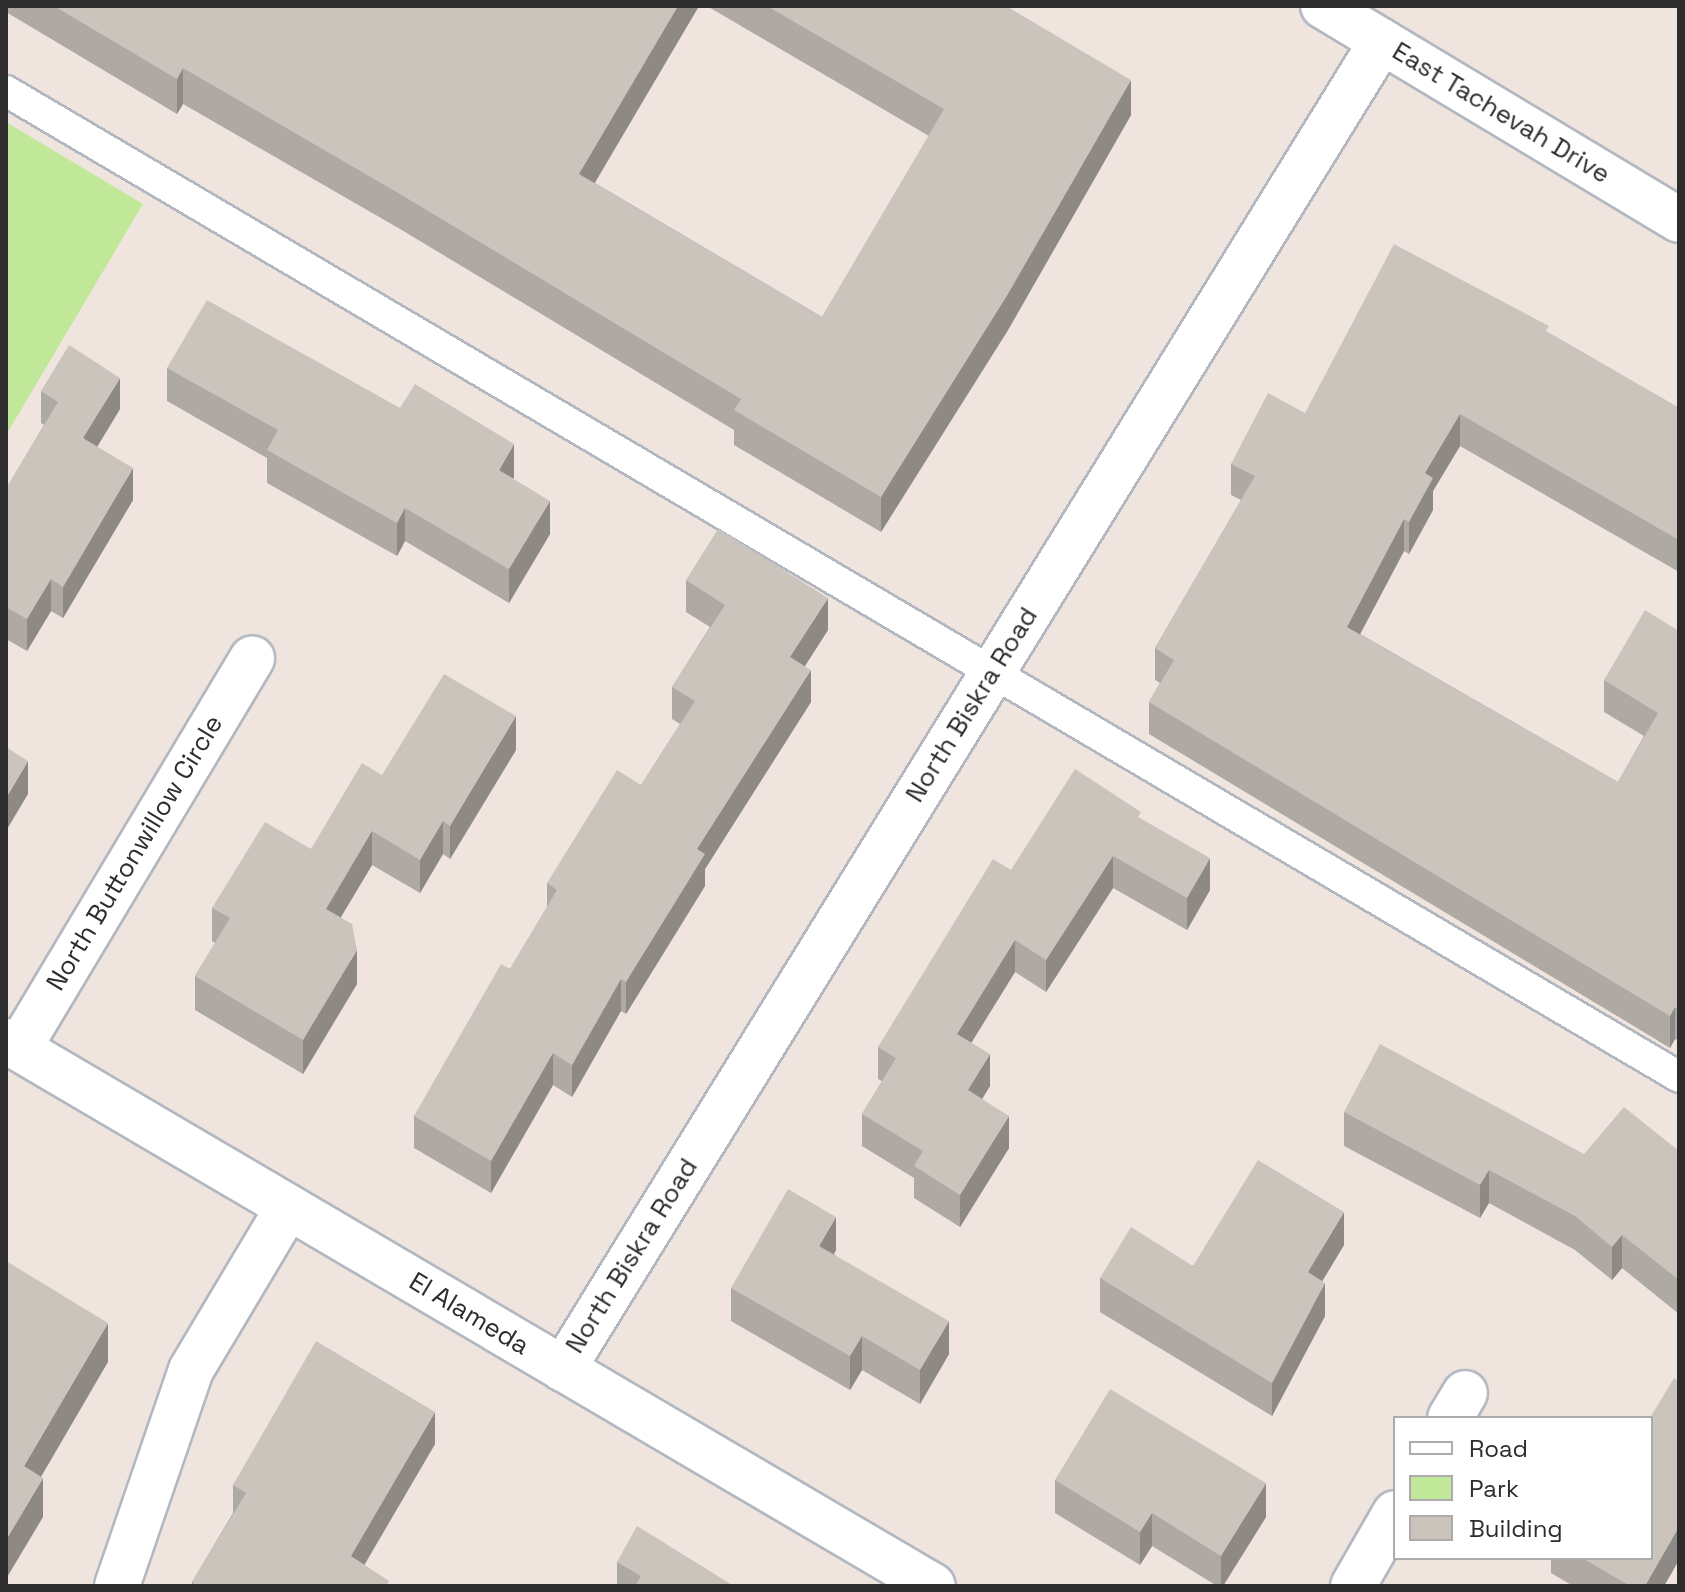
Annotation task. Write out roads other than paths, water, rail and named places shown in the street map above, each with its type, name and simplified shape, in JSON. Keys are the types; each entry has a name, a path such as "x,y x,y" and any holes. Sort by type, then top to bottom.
{"street":[{"name":"East Tachevah Drive","path":"1323,6 1679,220"},
{"name":"North Biskra Road","path":"563,1369 1382,41"},
{"name":"North Buttonwillow Circle","path":"12,1044 252,658"},
{"name":"El Alameda","path":"12,1044 922,1583"},
{"path":"117,1586 191,1370 288,1207"},
{"path":"1353,1586 1393,1516"}],"lane":[{"path":"6,91 1679,1077"}]}
